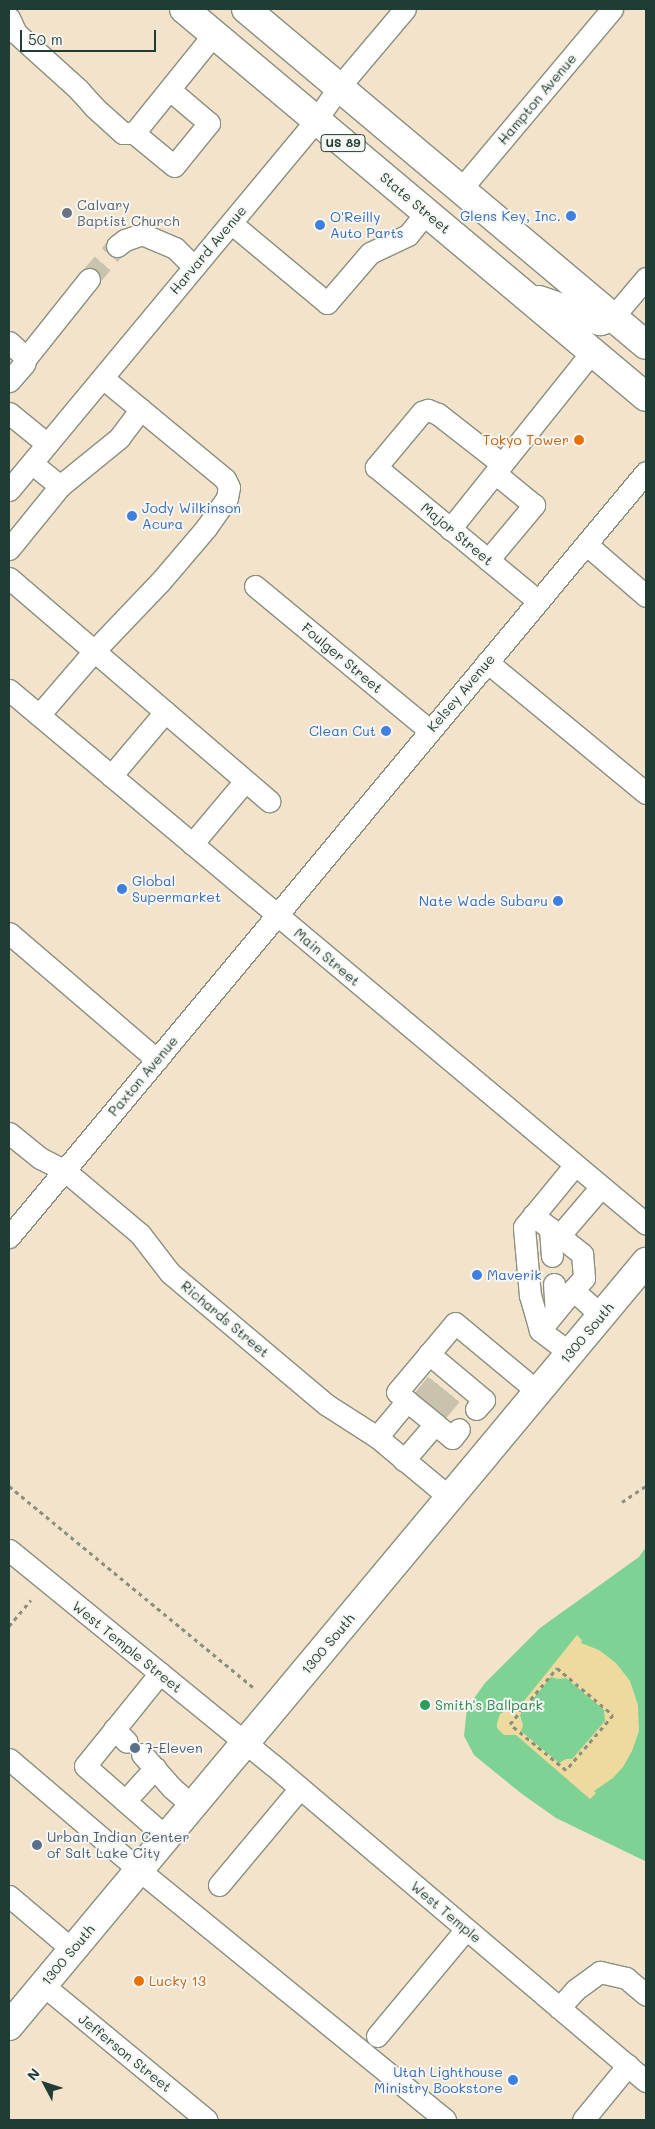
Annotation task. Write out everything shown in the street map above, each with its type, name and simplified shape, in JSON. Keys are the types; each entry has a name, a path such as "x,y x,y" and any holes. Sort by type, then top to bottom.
{"main road":[{"name":"State Street","path":"184,9 646,397"},
{"name":"US 89","path":"246,9 646,345"},
{"path":"524,295 586,318 600,321 613,317"},
{"name":"1300 South","path":"9,2026 646,1262"}],"street":[{"name":"Harvard Avenue","path":"11,484 32,463 103,378 316,120 339,87 405,9"},
{"name":"Hampton Avenue","path":"461,189 612,9"},
{"path":"9,18 16,32 78,88 94,107 123,133 134,132 214,34"},
{"path":"134,132 174,166 209,123 170,90"},
{"path":"231,223 327,303 370,253 408,235 426,212"},
{"path":"118,246 125,240 142,234 175,248 194,267"},
{"path":"613,317 646,278"},
{"path":"9,381 89,279"},
{"path":"9,342 26,358"},
{"path":"450,529 592,352"},
{"path":"38,715 94,651 160,582 206,528 227,498 229,487 225,479 103,378"},
{"path":"9,549 60,486 119,438 141,409"},
{"name":"Major Street","path":"499,468 438,414 428,410 422,412 376,467 538,601"},
{"path":"9,413 47,444"},
{"path":"32,463 60,486"},
{"path":"488,560 534,505 499,468"},
{"name":"Kelsey Avenue","path":"276,914 646,472"},
{"path":"586,544 646,596"},
{"path":"9,578 269,801"},
{"name":"Foulger Street","path":"255,586 430,730"},
{"path":"487,662 646,793"},
{"name":"Main Street","path":"9,690 646,1224"},
{"path":"111,776 165,712"},
{"path":"192,844 245,781"},
{"name":"Paxton Avenue","path":"9,1237 276,914"},
{"path":"9,933 157,1060"},
{"name":"Richards Street","path":"9,1133 40,1158 64,1170 140,1234 170,1273 327,1404 378,1437 449,1497"},
{"path":"570,1353 540,1330 530,1296 524,1226 575,1165"},
{"path":"552,1256 554,1232 601,1186"},
{"path":"533,1216 582,1254 584,1278 563,1287 556,1310 540,1330"},
{"path":"563,1287 601,1316"},
{"path":"429,1412 397,1392 452,1381 455,1323 538,1392"},
{"path":"378,1437 429,1412"},
{"path":"404,1460 429,1412"},
{"name":"West Temple Street","path":"9,1550 246,1743"},
{"path":"126,1802 134,1748 160,1673"},
{"name":"West Temple","path":"246,1743 646,2081"},
{"path":"134,1748 85,1766 166,1837"},
{"path":"134,1748 172,1788 193,1806"},
{"path":"9,1759 139,1870 445,2120"},
{"path":"219,1885 300,1788"},
{"path":"9,1896 72,1950"},
{"path":"377,2036 466,1929"},
{"path":"559,2008 576,1990 600,1972 626,1978 646,1995"},
{"name":"Jefferson Street","path":"43,1985 207,2120"},
{"path":"583,2120 628,2065"}],"path":[{"path":"9,1486 253,1687"},
{"path":"622,1502 646,1486"},
{"path":"9,1626 31,1600"},
{"path":"557,1668 612,1715 566,1770 510,1724 557,1668"}],"green space":[{"path":"646,1547 645,1861 556,1818 522,1794 474,1755 464,1736 467,1708 485,1683 540,1628 639,1557"}],"sand":[{"path":"577,1635 582,1640 581,1643 599,1650 616,1663 630,1681 638,1705 639,1731 632,1751 623,1767 613,1778 594,1791 596,1793 590,1799 516,1735 504,1735 497,1728 500,1714 505,1711 516,1711","holes":["551,1677 566,1678 604,1710 605,1721 572,1759 566,1759 559,1763 521,1731 523,1725 520,1715"]}],"tunnel":[{"path":"89,279 117,246"},
{"path":"423,1399 440,1378"},
{"path":"438,1411 455,1391"}],"place":[{"name":"Calvary Baptist Church","path":"67,213"},
{"name":"Glens Key, Inc.","path":"571,216"},
{"name":"O'Reilly Auto Parts","path":"320,225"},
{"name":"Tokyo Tower","path":"579,440"},
{"name":"Jody Wilkinson Acura","path":"132,516"},
{"name":"Clean Cut","path":"386,731"},
{"name":"Global Supermarket","path":"122,889"},
{"name":"Nate Wade Subaru","path":"558,901"},
{"name":"Maverik","path":"477,1275"},
{"name":"Smith's Ballpark","path":"425,1705"},
{"name":"7-Eleven","path":"135,1748"},
{"name":"Urban Indian Center of Salt Lake City","path":"37,1845"},
{"name":"Lucky 13","path":"139,1981"},
{"name":"Utah Lighthouse Ministry Bookstore","path":"513,2080"}]}
